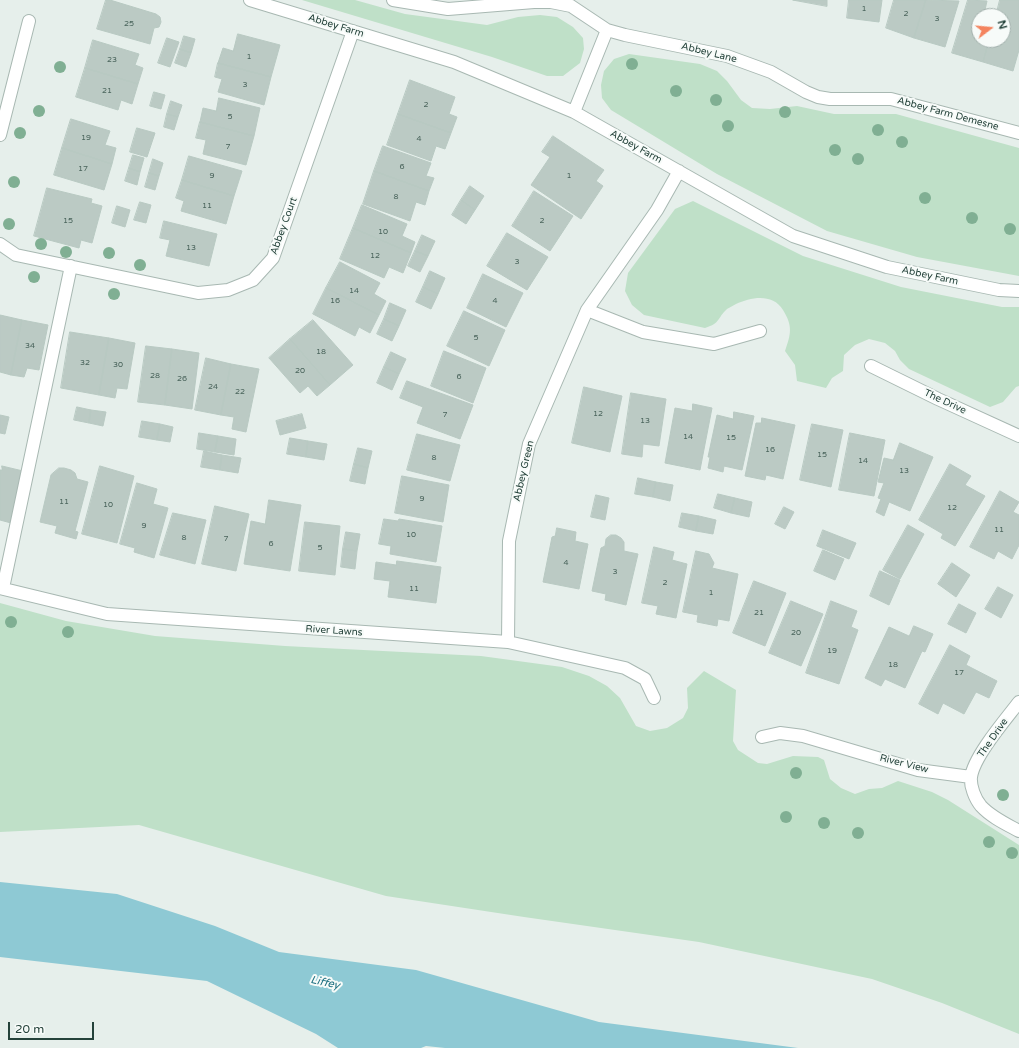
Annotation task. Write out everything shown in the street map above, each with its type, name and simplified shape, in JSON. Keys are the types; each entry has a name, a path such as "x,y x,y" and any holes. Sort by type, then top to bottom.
{"street":[{"name":"Abbey Farm","path":"250,0 454,62 574,112 793,236 887,267 999,290 1019,291"},
{"name":"Abbey Lane","path":"393,0 448,8 551,2 571,6 607,30 624,35 728,56 771,72 806,92"},
{"path":"0,135 29,21"},
{"path":"574,112 607,30"},
{"name":"Abbey Court","path":"0,244 16,255 198,293 228,290 253,280 273,258 353,31"},
{"name":"Abbey Farm Demesne","path":"806,92 830,99 891,100 1019,133"},
{"name":"Abbey Green","path":"508,642 509,541 529,444 587,310 657,210 679,171"},
{"path":"1,588 71,266"},
{"path":"587,310 643,332 714,344 760,331"},
{"name":"The Drive","path":"871,366 1019,436"},
{"name":"River Lawns","path":"1,588 107,614 508,642 625,668 645,679 654,698"},
{"name":"The Drive","path":"971,777 980,754 1019,702"},
{"name":"River View","path":"762,737 780,733 803,736 918,770 971,777"},
{"path":"971,777 973,790 979,805 989,814 1019,831"}],"green space":[{"path":"302,0 355,0 405,14 487,25 518,17 540,15 557,17 573,27 583,38 584,49 580,63 563,76 547,76 492,57"},
{"path":"629,54 700,64 717,71 727,81 741,100 752,108 770,109 797,106 834,114 896,114 1019,148 1019,276 917,257 827,231 717,174 611,110 602,98 601,85 604,71 614,59"},
{"path":"693,201 803,256 901,287 1002,307 1019,307 1019,386 1016,387 1003,402 990,407 909,369 900,360 895,351 885,343 869,339 855,345 844,355 843,371 832,378 826,388 797,381 795,365 785,351 790,335 790,326 783,310 779,305 768,299 755,298 736,304 727,309 714,324 705,328 644,315 632,305 625,291 628,273 675,209"},
{"path":"0,603 66,621 155,636 285,646 481,656 562,667 589,676 607,686 620,698 636,726 650,731 667,728 683,718 688,708 687,688 704,671 736,690 733,741 738,750 758,763 767,764 793,756 818,757 824,760 830,779 841,788 855,794 869,789 882,788 898,781 932,792 948,800 1019,845 1019,1034 942,1003 872,979 699,942 386,896 139,825 0,832"}],"water":[{"name":"Liffey","path":"0,882 117,894 215,926 279,952 416,970 599,1022 798,1048 445,1048 426,1046 421,1048 338,1048 316,1034 207,981 0,957"}],"building":[{"path":"106,0 156,14 160,17 161,22 159,27 154,28 150,44 97,29"},
{"path":"793,0 827,0 827,6"},
{"path":"849,0 882,0 879,22 847,18"},
{"path":"894,0 926,0 914,38 886,28"},
{"path":"926,0 959,1 945,47 914,38"},
{"path":"968,0 987,1 985,8 971,8 971,48 987,48 983,62 952,53"},
{"path":"1000,0 1019,0 1019,50 1013,71 983,62 987,48 1011,48 1011,8 998,8"},
{"path":"238,34 280,45 271,77 218,63 223,48 233,51"},
{"path":"184,36 195,39 191,53 180,49"},
{"path":"167,38 179,42 170,67 158,63"},
{"path":"93,40 139,54 135,65 143,68 138,84 85,68"},
{"path":"180,49 191,53 186,67 175,63"},
{"path":"218,63 271,77 264,105 218,92 222,79 215,77"},
{"path":"85,68 138,84 132,104 121,100 118,110 76,97"},
{"path":"410,80 455,97 449,114 457,117 451,133 398,114"},
{"path":"154,92 165,95 161,109 150,106"},
{"path":"219,98 260,108 254,136 200,122 203,108 216,111"},
{"path":"171,101 182,105 178,117 167,114"},
{"path":"167,114 178,117 174,130 164,127"},
{"path":"398,114 451,133 445,149 436,146 431,161 387,145"},
{"path":"71,119 110,131 105,145 116,148 112,164 62,148"},
{"path":"200,122 254,136 246,165 203,154 206,140 196,138"},
{"path":"137,128 155,133 147,157 130,152"},
{"path":"553,136 604,170 596,181 603,186 581,219 531,185 550,157 542,152"},
{"path":"383,146 431,163 426,176 434,178 429,191 374,171"},
{"path":"62,148 112,164 104,190 54,175"},
{"path":"133,155 144,158 140,172 129,168"},
{"path":"189,156 242,171 234,196 182,180"},
{"path":"153,159 163,163 159,176 149,173"},
{"path":"129,168 140,172 137,185 125,181"},
{"path":"374,171 429,191 425,205 416,202 410,221 363,204"},
{"path":"149,173 159,176 155,190 145,187"},
{"path":"182,180 234,196 226,224 181,211 184,201 176,198"},
{"path":"470,186 484,196 475,210 461,200"},
{"path":"47,188 92,199 91,203 102,206 92,243 81,240 79,248 34,236"},
{"path":"534,191 573,216 550,251 512,226"},
{"path":"461,200 475,210 466,224 452,215"},
{"path":"140,202 151,205 146,223 134,220"},
{"path":"362,205 407,224 402,236 415,242 411,253 353,228"},
{"path":"117,206 130,210 125,227 112,223"},
{"path":"164,221 217,234 209,266 166,256 170,240 160,238"},
{"path":"353,228 411,253 403,273 389,267 384,278 340,259"},
{"path":"507,233 548,257 527,290 487,266"},
{"path":"422,235 435,241 428,256 415,251"},
{"path":"415,251 428,256 420,272 408,266"},
{"path":"340,262 380,283 374,294 386,301 379,315 326,288"},
{"path":"430,271 445,278 438,294 423,287"},
{"path":"483,274 523,293 506,327 467,308"},
{"path":"423,287 438,294 431,309 416,302"},
{"path":"326,288 379,315 370,333 359,327 355,336 313,314"},
{"path":"390,303 406,310 399,326 384,319"},
{"path":"464,311 505,330 489,366 447,346"},
{"path":"0,315 22,320 11,375 0,372"},
{"path":"384,319 399,326 392,341 377,334"},
{"path":"22,320 48,325 39,370 27,368 24,377 11,375"},
{"path":"313,320 353,365 330,385 290,339"},
{"path":"70,332 109,338 99,395 61,388"},
{"path":"109,338 135,343 127,389 117,388 115,398 99,395"},
{"path":"290,339 330,385 317,396 308,386 300,393 269,358"},
{"path":"146,346 172,349 165,405 138,402"},
{"path":"172,349 199,353 192,409 165,405"},
{"path":"444,351 486,368 473,403 431,386"},
{"path":"391,352 406,359 399,374 384,367"},
{"path":"206,358 231,364 221,415 195,410"},
{"path":"231,364 259,369 246,432 232,429 234,417 221,415"},
{"path":"384,367 399,374 392,390 377,383"},
{"path":"407,381 473,405 460,439 417,423 423,407 400,398"},
{"path":"584,387 622,396 610,452 572,443"},
{"path":"631,393 666,399 659,446 643,444 642,457 622,454"},
{"path":"693,404 712,408 700,470 665,463 675,408 692,411"},
{"path":"77,407 91,410 89,423 74,420"},
{"path":"91,410 106,412 103,426 89,423"},
{"path":"734,412 754,416 742,470 724,466 723,472 708,468 710,457 708,457 717,415 733,419"},
{"path":"302,414 306,428 280,435 276,421"},
{"path":"0,415 9,417 5,434 0,433"},
{"path":"762,418 795,425 783,479 766,475 765,480 745,476 756,423 761,423"},
{"path":"142,421 160,424 157,440 139,437"},
{"path":"160,424 173,427 170,442 157,440"},
{"path":"812,424 843,430 831,487 800,480"},
{"path":"199,433 218,436 215,452 197,449"},
{"path":"850,433 885,440 874,496 839,490"},
{"path":"417,434 460,445 450,481 407,470"},
{"path":"218,436 236,439 234,455 215,452"},
{"path":"290,438 308,441 306,457 287,454"},
{"path":"308,441 327,444 324,460 306,457"},
{"path":"900,443 933,457 910,511 889,502 884,516 876,512 881,499 878,498 884,483 878,482 884,458 893,460"},
{"path":"358,448 372,451 368,468 354,464"},
{"path":"204,451 222,455 220,470 201,467"},
{"path":"222,455 241,458 238,473 220,470"},
{"path":"354,464 368,468 365,484 350,481"},
{"path":"950,464 971,476 965,485 985,496 955,546 941,538 943,534 919,520"},
{"path":"2,466 23,471 11,523 0,520 0,470 2,470"},
{"path":"100,466 134,476 117,543 82,534"},
{"path":"59,468 71,470 75,473 77,479 88,482 75,531 78,532 76,539 55,533 57,526 40,522 51,475"},
{"path":"402,476 449,485 443,522 395,513"},
{"path":"638,478 656,482 653,497 635,494"},
{"path":"656,482 673,485 670,501 653,497"},
{"path":"137,483 157,489 153,504 168,508 154,558 134,552 135,548 120,544"},
{"path":"1000,491 1019,502 1013,512 1019,515 1019,545 1012,559 998,551 994,559 970,547"},
{"path":"718,494 735,498 731,513 714,508"},
{"path":"596,495 609,498 605,520 591,517"},
{"path":"735,498 752,502 749,517 731,513"},
{"path":"269,500 301,505 290,571 244,564 251,521 265,524"},
{"path":"215,506 249,514 236,571 202,564"},
{"path":"784,507 794,512 785,529 775,524"},
{"path":"173,513 206,520 195,564 160,555"},
{"path":"682,513 699,516 696,531 679,527"},
{"path":"699,516 716,520 713,534 696,531"},
{"path":"384,519 398,521 399,519 442,526 436,562 390,554 391,546 379,544"},
{"path":"305,522 340,526 335,575 299,571"},
{"path":"908,525 924,534 900,579 883,570"},
{"path":"557,528 576,532 575,541 588,544 579,589 543,582 552,537 555,536"},
{"path":"823,530 856,543 849,559 817,546"},
{"path":"346,532 360,534 357,551 343,549"},
{"path":"611,535 616,535 621,538 624,542 624,551 638,554 626,605 605,600 606,594 592,591 601,548 605,546 606,539"},
{"path":"654,547 674,552 672,560 687,564 676,618 656,614 658,606 642,603"},
{"path":"343,549 357,551 355,569 341,567"},
{"path":"823,550 844,559 835,580 814,571"},
{"path":"696,551 709,554 714,563 712,568 738,574 729,621 718,619 717,626 697,622 698,615 683,612"},
{"path":"397,561 441,567 436,603 388,597 390,581 374,579 376,562 396,565"},
{"path":"952,563 970,575 956,597 938,584"},
{"path":"880,571 900,580 889,605 870,596"},
{"path":"754,581 786,593 765,646 733,633"},
{"path":"998,587 1013,595 1001,618 985,609"},
{"path":"791,601 823,614 801,666 769,653"},
{"path":"831,601 857,611 851,627 858,630 839,684 806,673"},
{"path":"959,604 976,613 966,633 948,624"},
{"path":"914,626 933,634 925,652 922,651 905,688 885,679 881,686 865,678 889,627 909,636"},
{"path":"950,645 970,656 966,665 997,681 989,698 976,692 964,714 943,703 938,714 919,704"}]}
